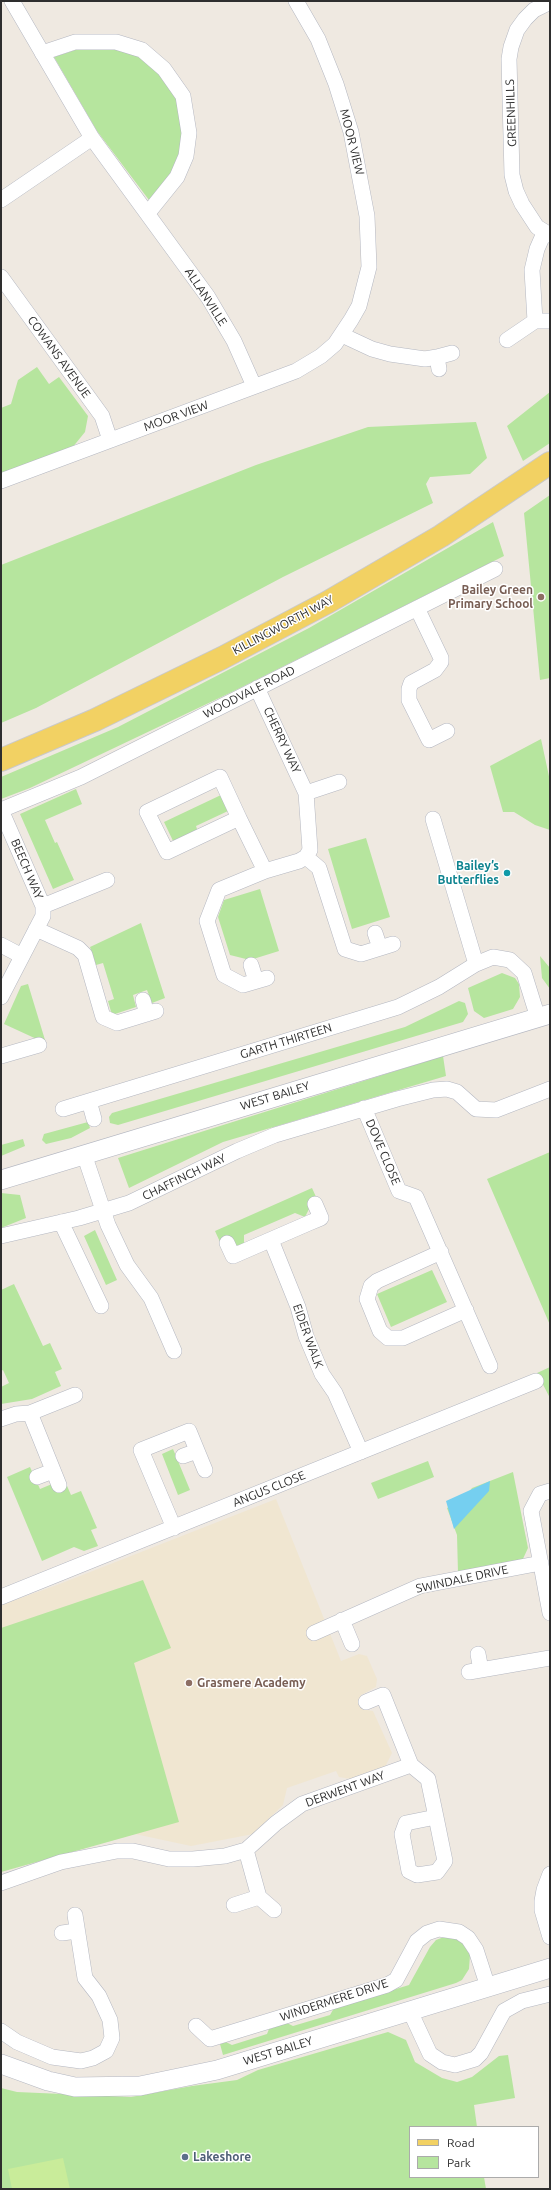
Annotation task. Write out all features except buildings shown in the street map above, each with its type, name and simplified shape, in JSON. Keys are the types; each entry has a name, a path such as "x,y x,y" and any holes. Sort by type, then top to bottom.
{"main road":[{"name":"KILLINGWORTH WAY","path":"1,760 95,720 222,658 328,602 441,536 550,463"}],"street":[{"name":"ALLANVILLE","path":"12,1 92,138 208,297 234,341 254,386"},
{"name":"MOOR VIEW","path":"1,481 296,371 321,356 335,344 342,335 359,306 365,288 369,267 367,216 351,132 336,84 318,39 296,1"},
{"name":"GREENHILLS","path":"535,321 532,270 537,249 547,234 537,227 522,204 512,175 509,59 510,47 517,30 534,10 550,2"},
{"path":"42,53 75,42 116,42 142,50 164,69 183,96 189,133 186,156 177,177 148,213"},
{"path":"1,200 92,138"},
{"name":"COWANS AVENUE","path":"1,277 102,416 110,440"},
{"path":"507,340 535,321 550,321"},
{"path":"342,335 372,349 390,354 425,359 438,363 452,353"},
{"name":"WOODVALE ROAD","path":"1,810 81,777 495,569"},
{"path":"417,608 441,658 441,662 435,670 411,683 409,689 409,700 430,740 447,731"},
{"name":"CHERRY WAY","path":"257,688 306,793 311,839 310,850 306,857"},
{"path":"239,818 166,852 147,812 220,777 265,871"},
{"path":"306,793 339,782"},
{"name":"BEECH WAY","path":"1,810 43,906 43,916 1,997"},
{"path":"432,819 476,964"},
{"path":"251,965 262,979 243,985 224,975 207,921 219,890 265,871 298,861 306,857 319,868 345,948 361,954 386,946 375,933"},
{"path":"43,906 107,880"},
{"path":"36,929 78,948 85,955 103,1017 117,1023 152,1013 143,1000"},
{"path":"1,945 22,956"},
{"name":"GARTH THIRTEEN","path":"63,1109 398,1006 439,987 476,964 493,957 510,960 518,965 544,1016"},
{"name":"WEST BAILEY","path":"1,1180 544,1016"},
{"path":"1,1056 22,1044 39,1045"},
{"name":"CHAFFINCH WAY","path":"1,1236 61,1222 129,1203 217,1160 275,1136 364,1108 433,1090 447,1089 457,1092 476,1109 496,1110 550,1089"},
{"path":"89,1101 94,1119"},
{"name":"DOVE CLOSE","path":"364,1108 399,1191 416,1197 490,1366"},
{"path":"84,1154 103,1211 127,1265 151,1298 174,1351"},
{"path":"227,1243 233,1256 321,1218 315,1204"},
{"path":"61,1222 100,1306"},
{"name":"EIDER WALK","path":"270,1240 298,1307 306,1336 322,1374 335,1393 361,1452"},
{"path":"441,1252 377,1281 371,1286 367,1299 380,1331 388,1338 403,1338 466,1310"},
{"name":"ANGUS CLOSE","path":"1,1597 536,1381"},
{"path":"1,1419 16,1414 30,1413 75,1395"},
{"path":"30,1413 59,1485"},
{"path":"174,1528 142,1450 189,1431 205,1470"},
{"path":"183,1456 197,1450"},
{"path":"37,1477 53,1471"},
{"path":"550,1491 540,1494 531,1511 550,1608"},
{"name":"SWINDALE DRIVE","path":"314,1632 420,1586 541,1563"},
{"path":"342,1620 352,1644"},
{"path":"478,1654 475,1671 550,1658"},
{"path":"366,1702 383,1695 410,1765 428,1779 436,1817"},
{"name":"DERWENT WAY","path":"1,1883 61,1862 117,1851 134,1850 169,1859 193,1859 225,1856 246,1850 276,1823 302,1804 410,1765"},
{"path":"246,1850 259,1897 274,1910"},
{"path":"550,1874 544,1890 542,1901 542,1910 550,1937"},
{"path":"234,1905 259,1897"},
{"path":"1,2031 17,2042 52,2057 81,2060 93,2058 106,2051 112,2038 110,2020 99,1996 85,1978 75,1915"},
{"name":"WINDERMERE DRIVE","path":"196,2026 210,2039 387,1985 396,1980 417,1941 427,1933 439,1929 459,1932 468,1938 476,1950 488,1987"},
{"path":"62,1933 78,1931"},
{"name":"WEST BAILEY","path":"1,2064 48,2081 75,2087 140,2086 217,2070 550,1968"},
{"path":"410,2011 430,2054 442,2062 455,2065 475,2059 481,2053 504,2011 522,2001 550,1994"}],"shaded area":[{"name":"Grasmere Academy","path":"276,1499 341,1661 359,1654 367,1656 377,1679 376,1687 361,1695 367,1710 373,1711 392,1753 385,1767 351,1779 339,1777 336,1771 287,1788 283,1805 253,1834 191,1846 135,1834 1,1872 1,1605 57,1585"}],"green space":[{"path":"78,49 116,49 139,55 160,72 177,98 183,132 181,156 172,172 149,200 97,131 54,57"},
{"path":"37,367 49,384 59,377 88,416 85,432 72,448 1,473 1,408 11,404 18,380"},
{"path":"550,392 550,443 523,461 507,426"},
{"path":"476,422 487,458 470,474 430,477 426,484 433,503 283,577 36,708 1,723 1,565 256,465 368,427"},
{"name":"Bailey Green Primary School","path":"550,495 550,678 540,680 524,513"},
{"path":"493,522 504,556 234,691 30,788 1,799 1,777 118,727 309,628"},
{"path":"541,739 550,781 550,830 535,825 514,812 503,812 490,766"},
{"path":"76,789 82,804 45,820 55,843 57,842 74,880 53,889 20,814"},
{"path":"221,795 228,811 196,826 198,832 174,843 164,822"},
{"path":"366,838 390,917 352,929 328,849"},
{"path":"260,889 279,951 250,960 230,955 218,917 224,900"},
{"path":"141,923 165,998 152,1003 147,990 133,995 136,1007 112,1015 108,1001 114,999 103,963 96,965 90,947"},
{"path":"540,956 550,968 550,989 542,978"},
{"path":"502,973 515,978 519,984 520,997 513,1009 484,1018 474,1011 468,988"},
{"path":"28,984 45,1040 41,1041 4,1024 21,986"},
{"path":"459,1001 465,1003 468,1014 463,1022 118,1125 110,1123 109,1117 112,1113 405,1027"},
{"path":"443,1056 446,1076 223,1142 129,1188 118,1158"},
{"path":"88,1122 90,1128 71,1138 46,1144 42,1140 44,1134"},
{"path":"23,1139 25,1146 1,1156 1,1145"},
{"path":"550,1152 550,1325 487,1179"},
{"path":"312,1188 317,1199 308,1203 309,1209 305,1217 295,1213 244,1235 244,1246 234,1245 229,1238 220,1242 215,1231"},
{"path":"1,1193 20,1195 26,1218 1,1228"},
{"path":"95,1230 117,1280 106,1285 84,1236"},
{"path":"432,1270 447,1302 391,1327 377,1294"},
{"path":"14,1284 43,1346 50,1343 62,1369 55,1372 61,1386 32,1399 1,1404 1,1387 9,1383 3,1370 1,1371 1,1290"},
{"path":"550,1367 550,1398 537,1373"},
{"path":"173,1449 190,1490 178,1495 162,1454"},
{"path":"428,1461 434,1477 378,1499 371,1483"},
{"path":"30,1467 40,1489 64,1479 71,1495 81,1491 97,1528 91,1530 98,1546 84,1551 74,1547 42,1561 7,1477"},
{"path":"513,1472 528,1548 522,1561 458,1573 457,1535 447,1508 466,1496 472,1488"},
{"path":"143,1580 171,1648 134,1663 179,1822 1,1872 1,1628"},
{"path":"444,1937 457,1939 463,1943 470,1955 469,1969 462,1980 223,2055 220,2044 226,2042 232,2045 267,2034 269,2029 287,2023 293,2026 330,2015 334,2008 409,1985 430,1947 436,1940"},
{"path":"388,2032 406,2040 415,2062 442,2078 457,2082 472,2077 499,2056 508,2055 515,2098 474,2105 477,2126 409,2126 409,2178 484,2178 486,2189 1,2189 1,2088 17,2092 131,2097 192,2086 237,2080 258,2070"},
{"path":"63,2158 70,2189 12,2189 8,2169"}],"water":[{"path":"490,1481 489,1491 454,1529 446,1501"}],"place":[{"name":"Bailey Green Primary School","path":"541,597"},
{"name":"Bailey’s Butterflies","path":"507,873"},
{"name":"Grasmere Academy","path":"189,1683"},
{"name":"Lakeshore","path":"185,2157"}]}
